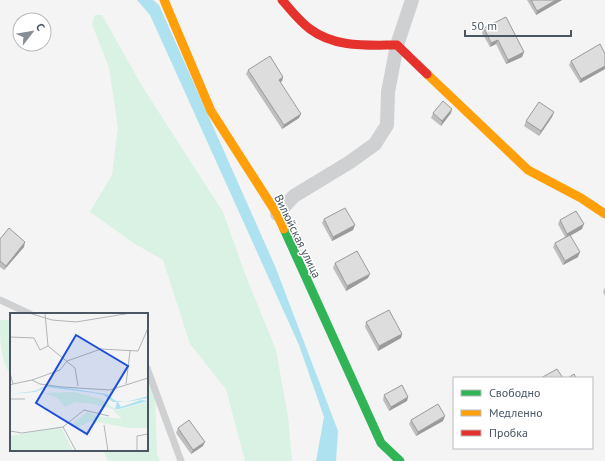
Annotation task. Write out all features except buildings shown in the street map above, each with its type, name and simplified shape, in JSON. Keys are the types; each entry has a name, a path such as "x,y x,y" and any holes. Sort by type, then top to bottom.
{"street":[{"name":"Вилюйская улица","path":"164,0 211,111 277,214 381,443 400,461"},
{"path":"282,0 311,30 333,41 344,44 397,45 528,170 598,208 605,214"},
{"path":"277,214 294,196 350,162 375,144 387,125 388,92 397,45 412,0"}],"lane":[{"path":"0,300 28,313"},
{"path":"148,371 181,461"}],"green space":[{"path":"95,15 102,15 142,86 223,212 245,274 276,350 288,417 292,461 245,461 226,389 190,344 163,260 135,244 90,212 112,175 118,128 109,68 92,24"},
{"path":"0,320 10,320 10,374 3,356"},
{"path":"148,381 155,397 157,454 160,461 108,461 103,451 148,451"}],"water":[{"path":"137,0 153,0 159,5 275,266 338,431 336,461 316,461 324,417 299,345 150,15"}],"traffic: fast":[{"path":"284,229 381,443 400,461"}],"traffic: slow":[{"path":"164,0 211,111 277,214 284,229"},
{"path":"427,74 528,170 581,198 605,214"}],"traffic: jam":[{"path":"282,0 302,22 320,35 330,40 352,44 397,45 427,74"}]}
